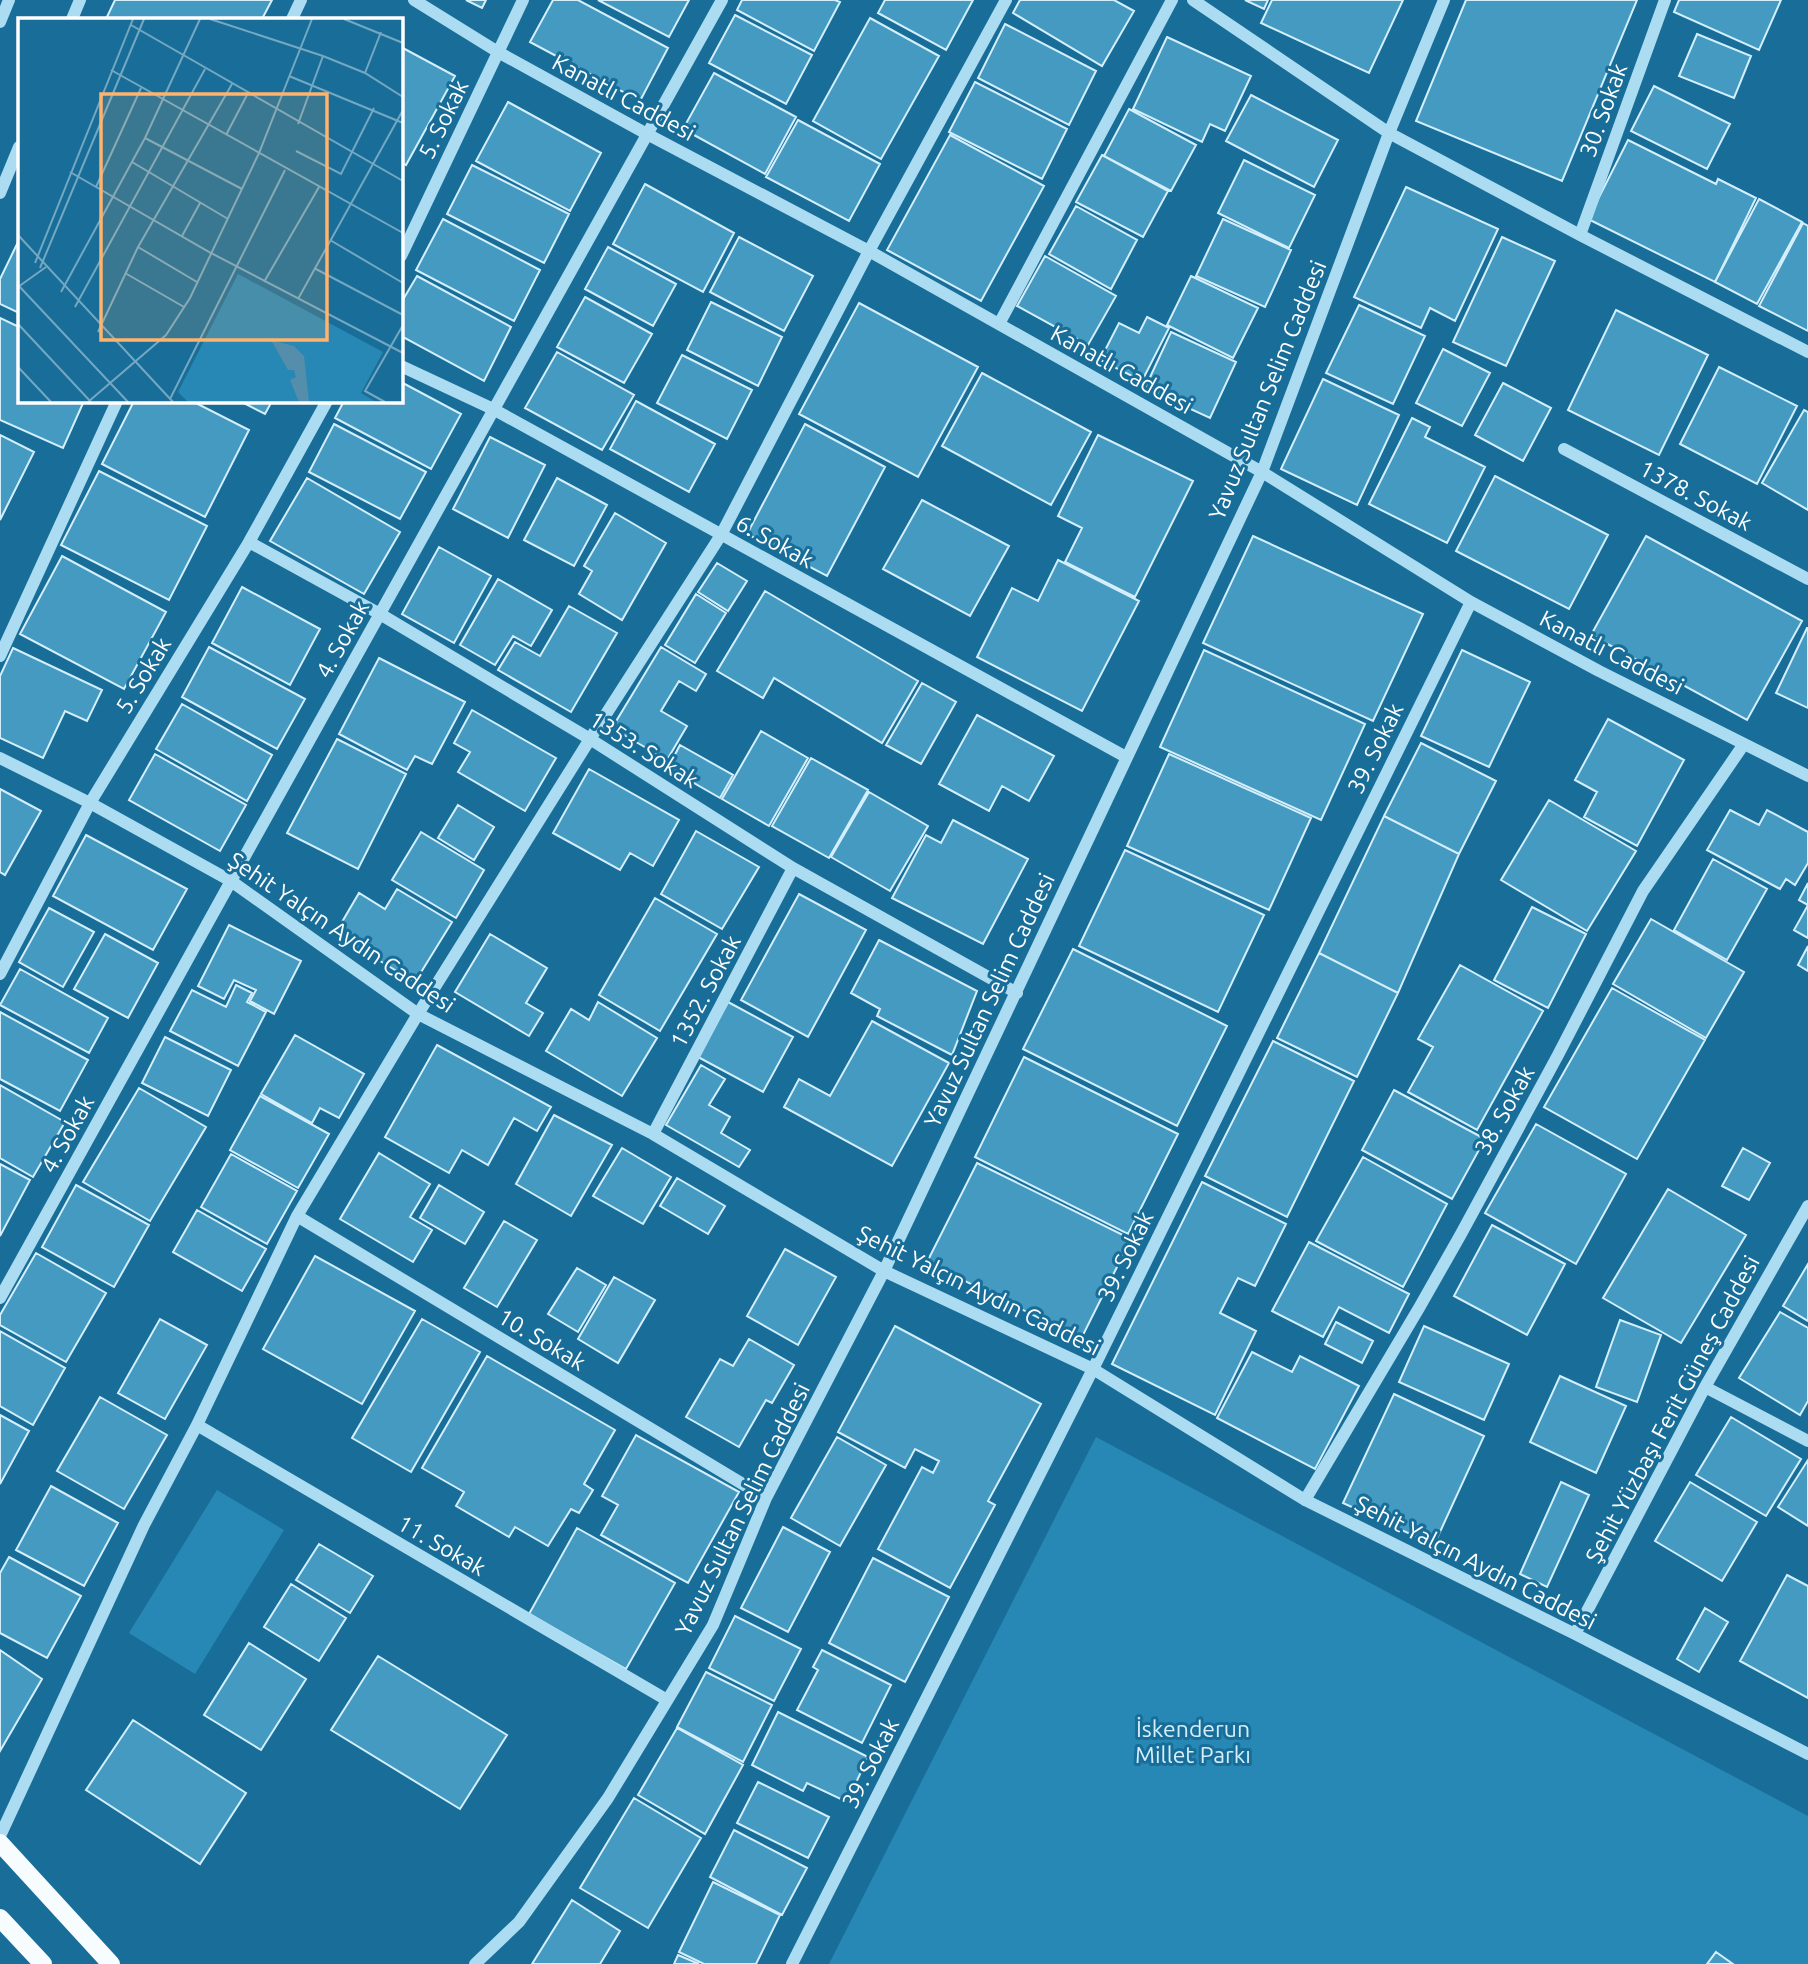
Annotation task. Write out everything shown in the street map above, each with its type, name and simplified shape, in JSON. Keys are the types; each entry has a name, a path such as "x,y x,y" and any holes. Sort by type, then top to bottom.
{"main road":[{"path":"0,1843 111,1964"},
{"path":"0,1918 43,1964"}],"street":[{"path":"0,22 9,0"},
{"path":"72,18 80,0"},
{"path":"292,18 301,0"},
{"name":"Kanatlı Caddesi","path":"414,0 498,52 869,251 1262,472 1471,602 1599,671 1808,776"},
{"name":"5. Sokak","path":"402,254 523,0"},
{"name":"4. Sokak","path":"0,1298 722,0"},
{"path":"0,1836 144,1525 197,1425 297,1216 418,1014 721,535 869,251 1006,0"},
{"path":"999,324 1172,0"},
{"path":"1193,0 1389,133 1808,352"},
{"name":"Yavuz Sultan Selim Caddesi","path":"475,1964 519,1923 608,1798 713,1625 766,1498 884,1271 1262,472 1389,133 1444,0"},
{"name":"30. Sokak","path":"1580,235 1665,0"},
{"path":"0,193 18,149"},
{"name":"6. Sokak","path":"402,366 493,410 1126,757"},
{"path":"0,656 117,402"},
{"name":"5. Sokak","path":"0,974 90,803 249,542 326,402"},
{"name":"1378. Sokak","path":"1564,449 1808,579"},
{"name":"1353. Sokak","path":"249,542 380,614 590,739 793,868 1017,993"},
{"name":"39. Sokak","path":"792,1964 1093,1369 1471,602"},
{"name":"38. Sokak","path":"1306,1500 1461,1234 1643,891 1744,744"},
{"name":"Şehit Yalçın Aydın Caddesi","path":"0,758 90,803 231,881 418,1014 653,1134 884,1271 1093,1369 1306,1500 1575,1634 1808,1755"},
{"name":"1352. Sokak","path":"653,1134 793,868"},
{"name":"Şehit Yüzbaşı Ferit Güneş Caddesi","path":"1575,1634 1705,1387 1808,1206"},
{"name":"10. Sokak","path":"297,1216 766,1498"},
{"path":"1705,1387 1808,1441"},
{"name":"11. Sokak","path":"197,1425 667,1700"}],"green space":[{"name":"İskenderun Millet Parkı","path":"1096,1437 1808,1816 1808,1964 829,1964"},
{"path":"217,1490 284,1530 195,1674 129,1633"}],"building":[{"path":"115,0 272,0 263,18 106,18"},
{"path":"466,0 486,0 482,8"},
{"path":"553,0 578,0 668,48 640,101 530,42"},
{"path":"598,0 689,0 669,37"},
{"path":"742,0 840,2 814,51 737,10"},
{"path":"885,0 973,0 946,50 878,13"},
{"path":"1020,0 1114,0 1134,11 1102,66 1013,13"},
{"path":"1245,0 1268,0 1264,9"},
{"path":"1272,0 1403,0 1369,73 1261,23"},
{"path":"1466,0 1637,0 1562,181 1416,121"},
{"path":"1679,0 1781,0 1759,50 1674,12"},
{"path":"735,15 812,55 786,104 709,63"},
{"path":"870,18 939,56 881,159 813,121"},
{"path":"1005,24 1096,71 1069,125 978,78"},
{"path":"1697,34 1751,56 1734,98 1679,76"},
{"path":"1167,37 1251,76 1225,131 1210,124 1202,142 1133,109"},
{"path":"402,48 455,76 406,165 402,163"},
{"path":"714,73 796,117 765,174 683,129"},
{"path":"975,82 1067,129 1042,179 949,132"},
{"path":"1654,86 1730,124 1707,169 1631,131"},
{"path":"1251,95 1338,140 1314,187 1226,141"},
{"path":"508,102 601,153 570,211 476,161"},
{"path":"1129,109 1196,145 1171,191 1104,156"},
{"path":"798,120 880,164 849,221 766,177"},
{"path":"950,135 1044,186 981,301 887,250"},
{"path":"1628,140 1716,184 1718,179 1756,198 1715,282 1588,219"},
{"path":"1102,155 1168,191 1143,237 1076,202"},
{"path":"1244,160 1315,195 1289,248 1218,213"},
{"path":"472,165 569,214 544,263 447,214"},
{"path":"645,184 734,233 703,292 613,244"},
{"path":"1406,187 1498,229 1455,321 1430,308 1421,328 1354,297"},
{"path":"1759,199 1802,222 1757,304 1715,282"},
{"path":"1076,206 1137,240 1111,289 1049,254"},
{"path":"443,219 540,270 514,321 416,270"},
{"path":"1223,219 1291,250 1265,307 1196,276"},
{"path":"1803,223 1808,226 1808,331 1759,306"},
{"path":"739,237 813,276 784,331 710,292"},
{"path":"1502,237 1555,261 1506,366 1453,342"},
{"path":"18,242 18,313 0,304 0,279"},
{"path":"608,247 676,284 653,326 585,289"},
{"path":"1045,256 1116,296 1088,345 1017,306"},
{"path":"417,276 511,327 484,381 402,337 402,301"},
{"path":"1191,276 1258,308 1233,358 1167,325"},
{"path":"585,297 652,334 624,383 557,347"},
{"path":"711,302 782,337 758,386 687,350"},
{"path":"859,303 978,367 918,477 799,414"},
{"path":"1359,305 1425,336 1393,404 1326,373"},
{"path":"1616,310 1708,355 1659,455 1568,410"},
{"path":"1147,317 1169,328 1142,381 1100,360 1119,323 1139,333"},
{"path":"0,318 18,327 18,402 84,402 63,448 0,420"},
{"path":"1171,332 1236,362 1210,418 1145,388"},
{"path":"1443,349 1490,373 1462,426 1416,403"},
{"path":"557,352 634,395 602,450 525,408"},
{"path":"682,355 752,390 727,439 657,403"},
{"path":"1719,367 1797,406 1757,484 1680,444"},
{"path":"982,373 1091,432 1051,505 942,446"},
{"path":"1323,379 1399,415 1357,505 1281,469"},
{"path":"402,383 461,414 431,469 335,418 343,402 402,402"},
{"path":"1503,383 1551,408 1523,461 1475,435"},
{"path":"636,401 715,444 689,492 610,449"},
{"path":"133,402 194,402 249,430 205,517 102,464"},
{"path":"242,402 271,402 265,414"},
{"path":"1804,410 1808,412 1808,510 1762,483"},
{"path":"1412,418 1430,427 1425,437 1485,467 1447,543 1369,504"},
{"path":"334,424 426,472 400,519 309,472"},
{"path":"805,424 885,467 827,576 747,534"},
{"path":"0,435 34,452 0,520"},
{"path":"1098,435 1193,481 1135,597 1065,562 1082,528 1058,516"},
{"path":"490,437 545,465 508,538 453,509"},
{"path":"99,471 207,526 169,600 61,545"},
{"path":"1495,476 1608,535 1569,609 1456,551"},
{"path":"307,478 400,532 364,594 270,541"},
{"path":"557,478 607,505 574,566 524,540"},
{"path":"922,500 1009,546 970,616 883,569"},
{"path":"615,513 666,543 622,620 579,594 592,571 584,566"},
{"path":"1253,536 1423,614 1373,721 1203,643"},
{"path":"1646,536 1802,621 1747,720 1591,635"},
{"path":"439,547 491,576 454,643 402,614"},
{"path":"62,556 166,612 124,689 20,634"},
{"path":"1058,560 1139,601 1082,711 977,657 1012,588 1038,601"},
{"path":"717,563 747,581 728,611 698,592"},
{"path":"498,579 552,610 531,646 513,636 495,665 460,645"},
{"path":"242,587 320,629 290,685 212,643"},
{"path":"765,591 918,681 882,743 774,678 763,698 717,671"},
{"path":"696,594 726,613 695,663 665,645"},
{"path":"569,606 617,633 571,712 498,670 515,642 540,656"},
{"path":"1808,628 1808,708 1776,693"},
{"path":"209,647 305,699 277,749 182,697"},
{"path":"661,647 706,674 696,691 679,681 661,711 687,726 667,760 612,728"},
{"path":"13,648 102,690 87,721 65,711 43,758 0,738 0,676"},
{"path":"1204,650 1365,724 1321,820 1160,747"},
{"path":"1462,650 1530,682 1489,767 1421,736"},
{"path":"379,658 465,702 432,764 415,756 407,770 339,734"},
{"path":"922,683 956,702 921,764 886,745"},
{"path":"182,704 272,755 247,801 156,749"},
{"path":"472,710 556,758 525,811 458,772 470,752 454,743"},
{"path":"977,715 1054,756 1029,801 1002,786 989,811 939,784"},
{"path":"1608,719 1684,760 1637,846 1584,817 1597,792 1575,780"},
{"path":"761,731 808,758 769,826 722,799"},
{"path":"337,739 406,774 358,869 287,833"},
{"path":"1421,743 1496,781 1459,854 1384,816"},
{"path":"680,745 733,775 720,798 668,768"},
{"path":"155,754 246,805 220,851 129,800"},
{"path":"1169,754 1311,818 1269,910 1127,846"},
{"path":"811,758 868,790 829,858 772,826"},
{"path":"589,769 679,820 653,866 630,853 620,870 553,833"},
{"path":"0,789 41,811 5,875 0,872"},
{"path":"869,792 928,826 890,891 831,857"},
{"path":"1549,800 1636,851 1587,931 1501,880"},
{"path":"458,805 494,827 474,860 438,838"},
{"path":"1730,810 1759,825 1767,810 1808,832 1808,863 1795,885 1786,879 1780,889 1707,850"},
{"path":"1384,816 1459,854 1398,993 1319,953"},
{"path":"953,820 1028,859 983,944 892,898 926,835 941,843"},
{"path":"696,831 759,867 722,929 661,894"},
{"path":"421,832 484,870 456,918 392,880"},
{"path":"86,835 187,889 153,950 53,896"},
{"path":"1125,850 1264,915 1218,1012 1079,946"},
{"path":"1713,859 1767,889 1727,960 1674,930"},
{"path":"1808,883 1808,905 1799,900"},
{"path":"397,889 452,922 415,982 335,934 359,893 385,909"},
{"path":"799,894 866,930 808,1037 741,1000"},
{"path":"655,898 717,934 660,1031 599,995"},
{"path":"1808,905 1808,938 1794,930"},
{"path":"1532,907 1586,934 1548,1008 1494,980"},
{"path":"49,908 94,932 63,987 19,962"},
{"path":"1651,919 1744,972 1706,1038 1613,984"},
{"path":"229,925 301,961 274,1014 250,1001 256,990 234,980 224,999 198,986"},
{"path":"105,934 158,963 128,1018 74,989"},
{"path":"490,934 547,968 526,1003 543,1013 529,1036 455,992"},
{"path":"879,940 977,991 952,1055 877,1016 880,1009 851,993"},
{"path":"1808,946 1808,971 1798,965"},
{"path":"1073,949 1227,1026 1177,1126 1023,1049"},
{"path":"1319,953 1398,993 1357,1077 1277,1038"},
{"path":"1460,965 1543,1011 1477,1130 1408,1092 1433,1047 1418,1039"},
{"path":"20,969 108,1018 89,1053 0,1005"},
{"path":"236,985 252,993 247,1002 266,1012 238,1066 170,1031 192,990 226,1007"},
{"path":"1612,988 1705,1040 1637,1159 1544,1107"},
{"path":"598,1002 657,1038 622,1096 546,1051 571,1009 589,1020"},
{"path":"728,1002 793,1037 763,1092 698,1057"},
{"path":"0,1012 88,1060 60,1111 0,1079"},
{"path":"872,1021 949,1063 892,1166 784,1107 799,1079 830,1096"},
{"path":"295,1035 364,1074 339,1118 320,1108 312,1123 261,1094"},
{"path":"165,1037 231,1070 208,1116 142,1083"},
{"path":"1273,1041 1354,1081 1287,1217 1205,1176"},
{"path":"437,1045 551,1107 537,1131 514,1118 488,1165 462,1150 449,1173 385,1137"},
{"path":"1024,1057 1178,1134 1128,1234 975,1157"},
{"path":"701,1065 725,1079 709,1105 730,1117 721,1133 750,1150 739,1167 666,1125"},
{"path":"0,1085 65,1122 33,1177 0,1158"},
{"path":"139,1088 206,1127 150,1221 83,1182"},
{"path":"1394,1090 1485,1139 1452,1199 1362,1150"},
{"path":"260,1096 329,1134 298,1188 230,1150"},
{"path":"554,1115 612,1145 571,1216 516,1184"},
{"path":"1536,1124 1626,1174 1576,1264 1485,1213"},
{"path":"622,1148 671,1177 643,1224 593,1196"},
{"path":"1743,1148 1770,1163 1749,1200 1722,1186"},
{"path":"379,1153 430,1184 410,1217 432,1230 413,1262 340,1219"},
{"path":"231,1154 297,1191 267,1244 201,1207"},
{"path":"1363,1157 1447,1204 1403,1287 1316,1241"},
{"path":"977,1163 1131,1239 1081,1339 927,1262"},
{"path":"0,1164 30,1180 0,1236"},
{"path":"677,1178 725,1206 708,1234 660,1206"},
{"path":"1202,1182 1286,1224 1255,1286 1238,1278 1220,1313 1256,1331 1215,1415 1112,1364"},
{"path":"76,1185 149,1225 114,1287 42,1247"},
{"path":"439,1185 484,1212 465,1244 420,1218"},
{"path":"1668,1189 1746,1235 1681,1343 1603,1298"},
{"path":"197,1210 266,1249 242,1291 173,1252"},
{"path":"504,1221 537,1240 497,1307 464,1288"},
{"path":"1492,1225 1565,1264 1527,1335 1454,1296"},
{"path":"1309,1242 1409,1294 1389,1333 1339,1307 1323,1337 1272,1311"},
{"path":"785,1249 836,1277 798,1345 747,1316"},
{"path":"36,1253 106,1293 66,1362 0,1325 0,1315"},
{"path":"315,1256 415,1311 362,1404 263,1349"},
{"path":"1808,1264 1808,1321 1783,1306"},
{"path":"577,1268 606,1285 578,1332 548,1314"},
{"path":"614,1277 655,1300 618,1363 578,1339"},
{"path":"1780,1312 1808,1328 1808,1401 1800,1415 1739,1378"},
{"path":"160,1319 207,1345 165,1419 118,1393"},
{"path":"422,1319 480,1352 411,1472 352,1438"},
{"path":"1620,1320 1661,1335 1637,1402 1596,1387"},
{"path":"1336,1322 1373,1341 1362,1363 1325,1344"},
{"path":"895,1326 1041,1404 988,1501 995,1505 950,1588 878,1549 922,1467 933,1473 939,1461 915,1449 905,1468 838,1432"},
{"path":"1424,1326 1509,1364 1484,1420 1399,1382"},
{"path":"0,1331 65,1368 33,1425 0,1406"},
{"path":"749,1339 794,1365 772,1403 766,1400 739,1447 686,1417 720,1359 733,1366"},
{"path":"1252,1352 1292,1372 1300,1356 1359,1386 1315,1469 1217,1418"},
{"path":"487,1356 615,1430 584,1484 593,1490 579,1513 571,1509 548,1546 515,1527 509,1537 456,1506 464,1492 422,1468"},
{"path":"1560,1376 1626,1406 1596,1473 1530,1442"},
{"path":"1394,1394 1484,1436 1434,1545 1343,1503"},
{"path":"100,1397 167,1435 124,1509 57,1471"},
{"path":"0,1415 29,1431 0,1484"},
{"path":"1731,1417 1801,1459 1766,1516 1696,1475"},
{"path":"636,1435 739,1492 688,1583 601,1535 618,1505 602,1496"},
{"path":"837,1437 886,1465 840,1546 791,1518"},
{"path":"1808,1460 1808,1526 1778,1507"},
{"path":"1561,1482 1589,1495 1547,1587 1520,1574"},
{"path":"1690,1482 1757,1522 1722,1581 1655,1541"},
{"path":"51,1486 118,1523 84,1586 16,1550"},
{"path":"783,1527 830,1552 788,1632 741,1608"},
{"path":"577,1528 675,1583 626,1669 529,1614"},
{"path":"319,1544 373,1576 350,1613 296,1580"},
{"path":"9,1557 81,1596 47,1658 0,1633 0,1573"},
{"path":"873,1558 949,1597 905,1682 829,1643"},
{"path":"1787,1575 1808,1586 1808,1698 1740,1661"},
{"path":"291,1584 346,1618 319,1661 264,1627"},
{"path":"1705,1608 1728,1622 1699,1672 1677,1659"},
{"path":"735,1616 801,1649 774,1701 709,1668"},
{"path":"249,1643 306,1679 261,1750 204,1715"},
{"path":"0,1650 42,1679 0,1751"},
{"path":"822,1650 891,1685 862,1743 797,1710 818,1670 813,1667"},
{"path":"378,1656 507,1735 460,1809 331,1730"},
{"path":"706,1672 772,1705 743,1762 677,1727"},
{"path":"778,1712 868,1757 847,1802 807,1783 803,1791 752,1765"},
{"path":"133,1720 246,1793 200,1864 86,1790"},
{"path":"677,1728 743,1765 705,1834 638,1795"},
{"path":"758,1782 829,1817 808,1858 737,1823"},
{"path":"634,1798 701,1838 648,1928 580,1888"},
{"path":"734,1830 807,1868 782,1915 710,1877"},
{"path":"713,1882 780,1915 756,1964 704,1964 679,1952"},
{"path":"572,1900 620,1931 600,1964 532,1964"},
{"path":"1716,1952 1733,1964 1707,1964"},
{"path":"678,1955 699,1964 674,1964"}]}
